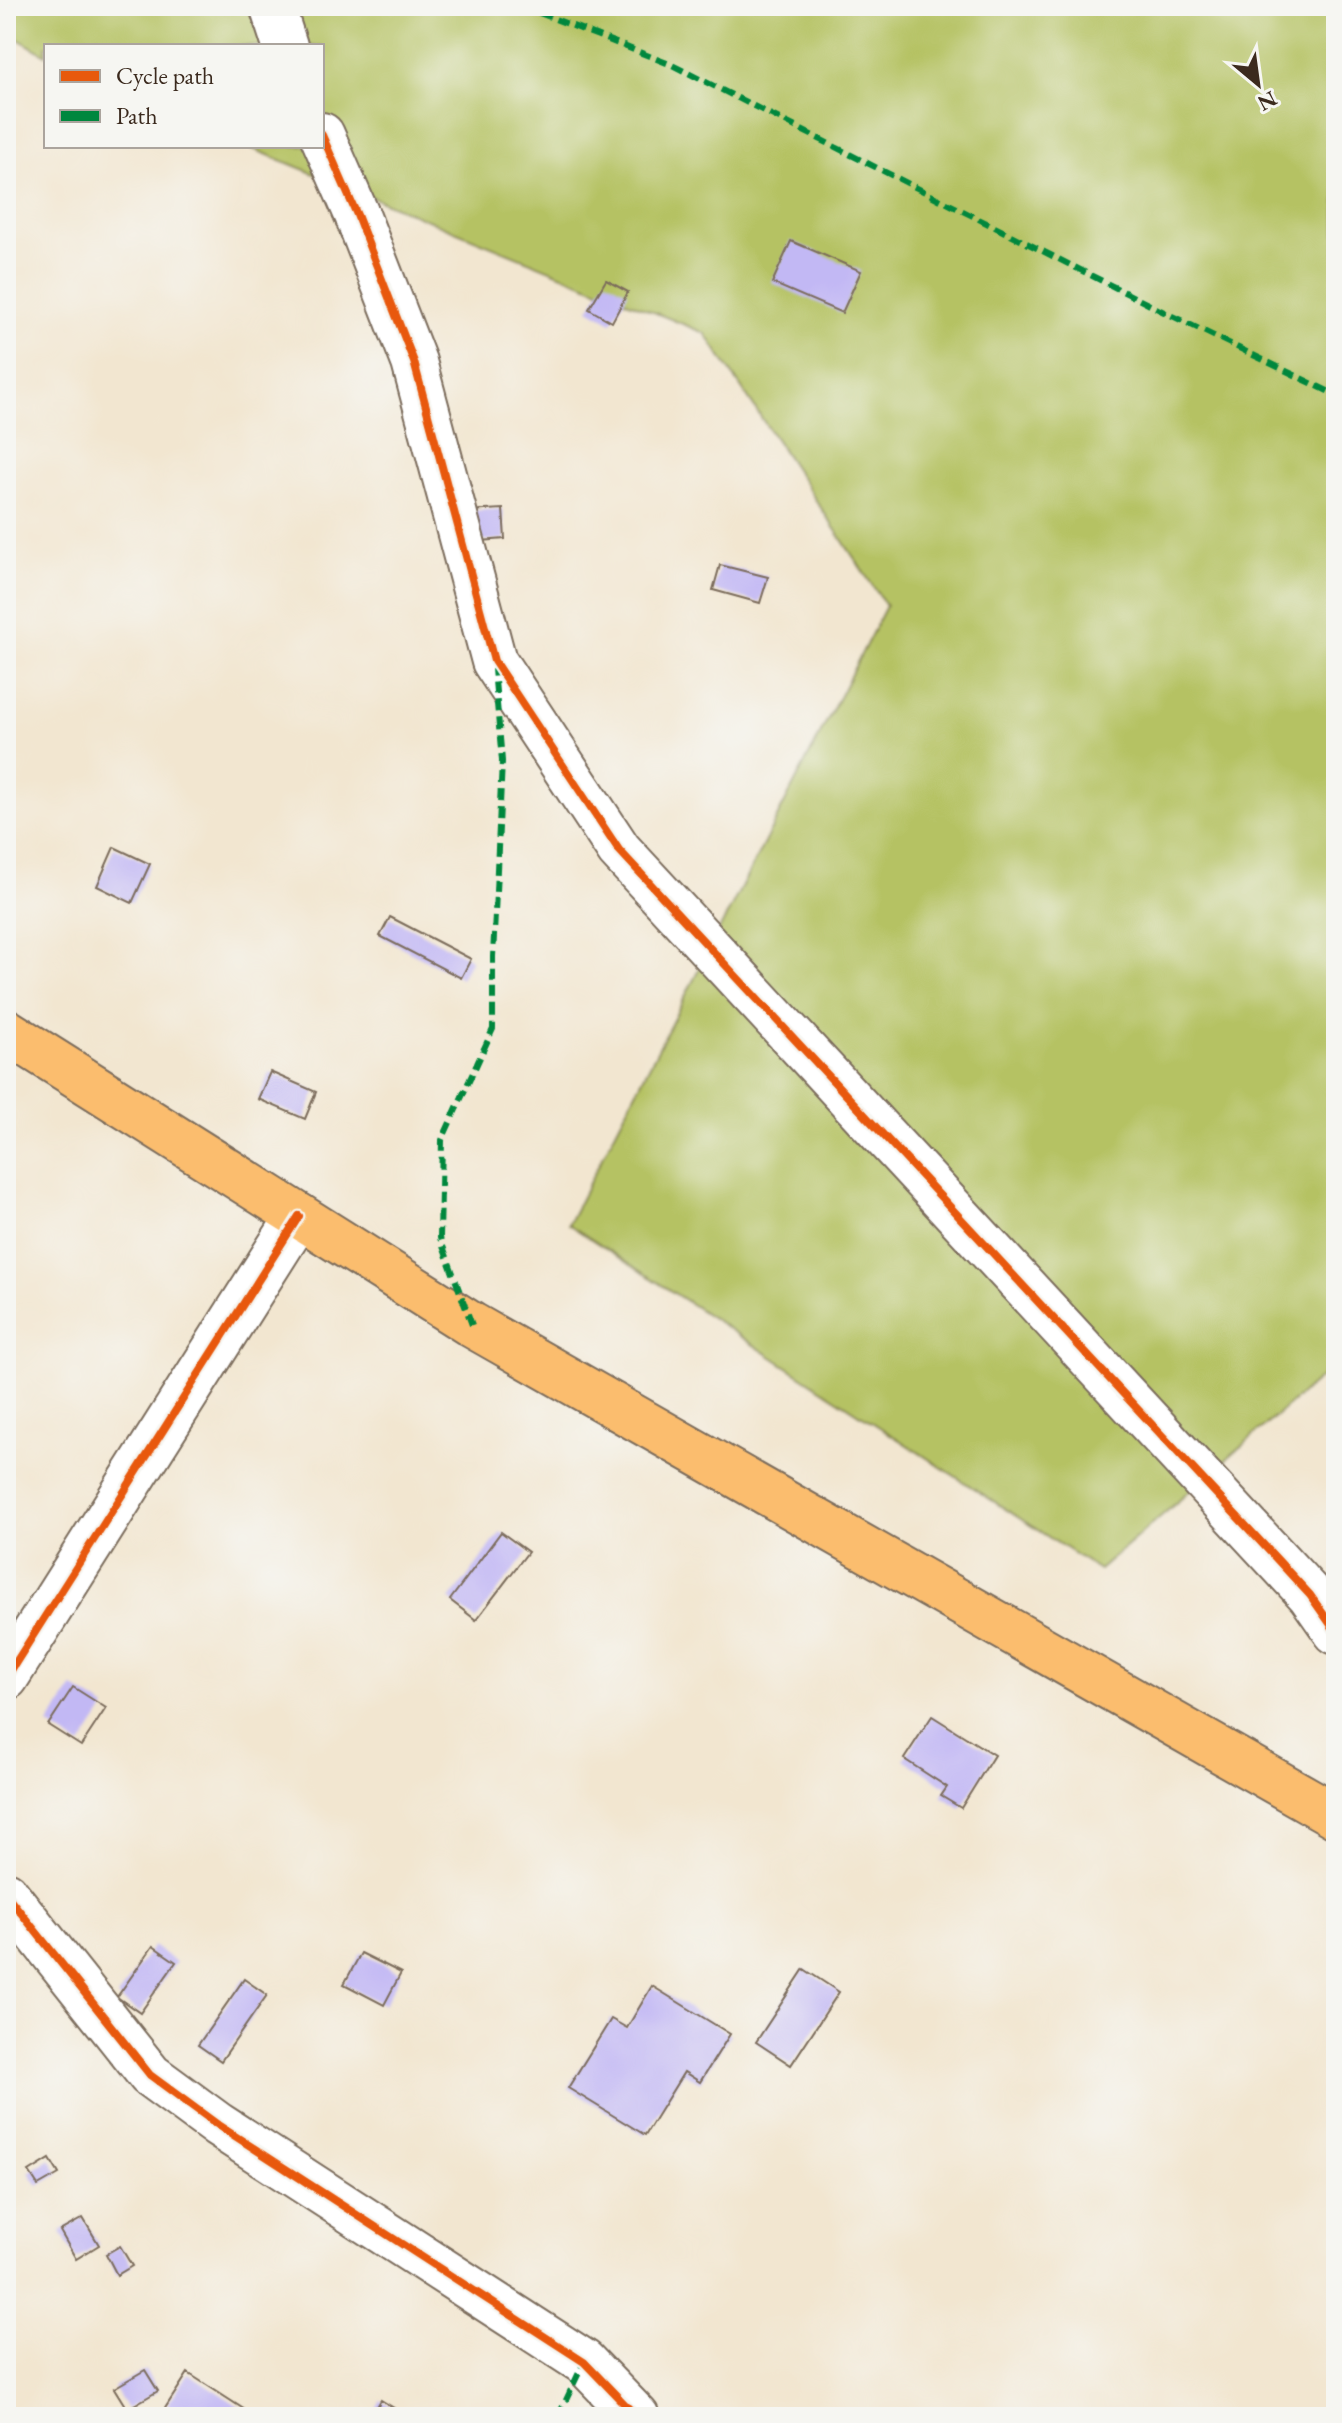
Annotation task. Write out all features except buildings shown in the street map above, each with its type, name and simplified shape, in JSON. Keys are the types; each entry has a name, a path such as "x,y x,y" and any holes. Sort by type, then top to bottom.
{"main road":[{"path":"6,1031 472,1325 1336,1816"}],"street":[{"path":"272,6 284,44"},
{"path":"324,140 414,362 494,661 619,850 1299,1583 1336,1632"},
{"path":"6,1678 299,1216"},
{"path":"6,1894 150,2075 218,2125 584,2362 637,2417"}],"green space":[{"path":"6,6 1336,6 1336,1364 1099,1570 568,1224 886,606 705,333 251,148 324,148 324,44 44,44 44,54 6,32"}],"marked path":[{"path":"522,6 672,65 1336,395"},
{"path":"472,1325 440,1238 442,1140 493,1029 493,957 502,761 494,669"},
{"path":"558,2417 584,2362"}],"cycle path":[{"path":"324,140 414,362 494,661 619,850 1310,1595 1336,1632"},
{"path":"6,1678 299,1216"},
{"path":"6,1894 150,2075 218,2125 584,2362 637,2417"}]}
